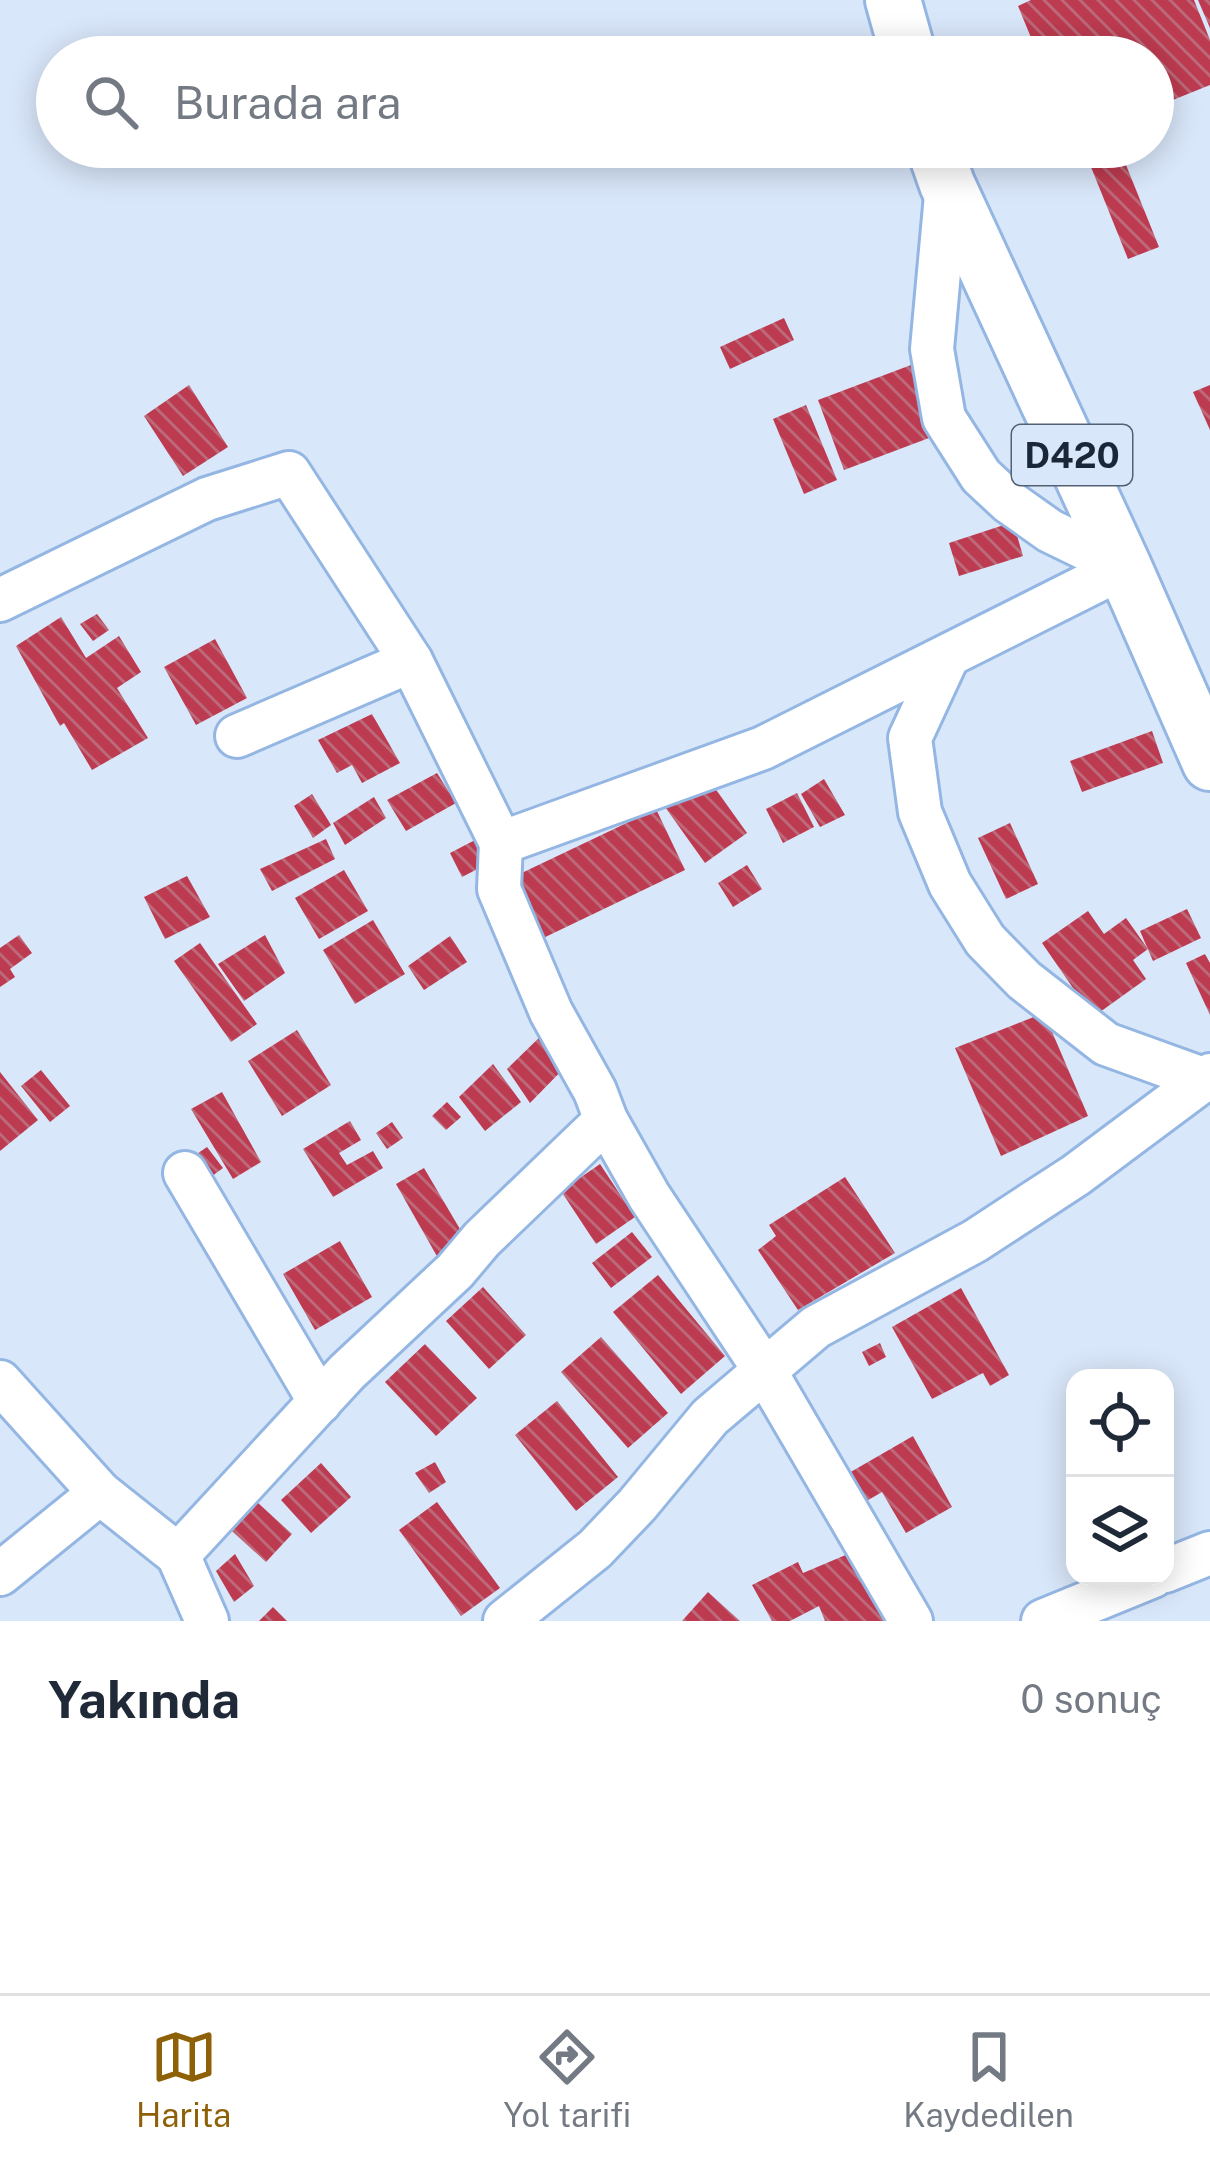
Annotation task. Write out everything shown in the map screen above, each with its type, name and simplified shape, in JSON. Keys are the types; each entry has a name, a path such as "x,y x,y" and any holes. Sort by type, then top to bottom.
{"main road":[{"path":"893,0 903,36"},
{"name":"D420","path":"942,168 1210,763"}],"street":[{"path":"941,168 932,349 944,418 981,476 1009,502 1050,531 1124,567"},
{"path":"0,600 208,499 289,473 411,661 501,843 499,889 550,1012 606,1120 649,1196 765,1371 911,1621"},
{"path":"501,843 763,748 1124,567"},
{"path":"948,656 910,738 920,812 950,884 985,940 1011,967 1106,1044 1206,1077"},
{"path":"237,736 411,661"},
{"path":"505,1621 595,1549 710,1418 816,1327 976,1241 1076,1175 1206,1077"},
{"path":"178,1555 320,1402 606,1120"},
{"path":"184,1173 320,1402"},
{"path":"0,1382 100,1492 178,1555 207,1621"},
{"path":"0,1574 100,1492"},
{"path":"1174,1567 1210,1553"},
{"path":"1043,1621 1131,1585"}],"building":[{"path":"1031,0 1194,0 1210,40 1210,85 1174,100 1174,36 1030,36 1018,6"},
{"path":"1198,0 1210,0 1210,28"},
{"path":"1091,168 1127,168 1159,247 1128,259"},
{"path":"784,318 794,340 730,369 720,347"},
{"path":"911,365 937,435 844,470 818,400"},
{"path":"189,385 228,447 183,476 144,416"},
{"path":"1210,385 1210,430 1193,392"},
{"path":"806,405 837,480 804,494 773,419"},
{"path":"1013,522 1023,556 959,576 949,543"},
{"path":"97,614 109,630 93,641 80,624"},
{"path":"61,617 86,658 119,636 141,672 117,688 148,738 92,770 64,723 60,726 16,646"},
{"path":"215,639 247,698 196,725 164,667"},
{"path":"372,714 400,763 362,783 352,765 337,773 318,740"},
{"path":"1152,731 1163,763 1082,792 1070,761"},
{"path":"437,773 456,803 406,831 387,800"},
{"path":"707,777 747,833 705,863 665,807"},
{"path":"824,779 845,815 820,827 801,794"},
{"path":"797,793 814,827 783,843 766,809"},
{"path":"312,794 331,825 313,838 294,806"},
{"path":"374,797 386,818 345,845 333,823"},
{"path":"656,809 685,870 537,941 507,880"},
{"path":"1010,823 1038,884 1006,899 978,838"},
{"path":"479,838 491,862 462,877 450,853"},
{"path":"326,839 335,859 272,891 260,869"},
{"path":"747,865 762,889 733,907 718,883"},
{"path":"344,870 368,911 319,939 295,898"},
{"path":"187,876 210,917 165,939 144,897"},
{"path":"1187,909 1201,938 1153,961 1140,931"},
{"path":"1088,911 1104,934 1126,918 1148,949 1133,960 1146,979 1093,1017 1042,943"},
{"path":"373,920 405,974 355,1004 323,950"},
{"path":"19,935 32,953 10,969 15,977 0,987 0,948"},
{"path":"265,935 285,973 244,1001 218,964"},
{"path":"450,936 467,962 424,990 408,966"},
{"path":"200,943 257,1024 231,1042 174,961"},
{"path":"1205,954 1210,963 1210,1015 1186,963"},
{"path":"1044,1013 1088,1116 1001,1156 955,1048"},
{"path":"297,1030 331,1085 282,1116 248,1061"},
{"path":"546,1031 572,1060 530,1103 507,1069"},
{"path":"493,1064 521,1102 485,1131 459,1097"},
{"path":"41,1070 70,1106 50,1122 21,1086"},
{"path":"0,1072 38,1120 0,1151"},
{"path":"222,1092 261,1162 233,1179 191,1109"},
{"path":"447,1102 461,1117 446,1130 432,1116"},
{"path":"350,1121 361,1140 339,1153 347,1165 373,1151 383,1168 333,1197 303,1149"},
{"path":"392,1122 403,1138 387,1149 376,1133"},
{"path":"207,1147 223,1168 204,1182 188,1160"},
{"path":"600,1164 635,1217 596,1244 561,1191"},
{"path":"424,1168 467,1241 438,1258 396,1184"},
{"path":"845,1177 895,1253 798,1310 758,1250 776,1236 769,1225"},
{"path":"632,1232 652,1257 611,1288 592,1263"},
{"path":"340,1241 372,1297 315,1330 283,1274"},
{"path":"658,1275 725,1356 681,1394 613,1312"},
{"path":"483,1287 526,1335 489,1369 446,1321"},
{"path":"961,1288 1009,1375 990,1386 983,1373 932,1399 892,1327"},
{"path":"601,1337 668,1413 628,1448 561,1372"},
{"path":"880,1343 886,1357 869,1366 862,1352"},
{"path":"425,1344 477,1398 436,1436 385,1382"},
{"path":"557,1401 618,1477 576,1511 515,1435"},
{"path":"913,1436 952,1507 906,1533 882,1492 858,1506 842,1477"},
{"path":"435,1462 446,1482 429,1493 415,1473"},
{"path":"321,1463 351,1497 311,1533 281,1500"},
{"path":"257,1502 292,1534 266,1562 232,1531"},
{"path":"437,1502 500,1588 461,1616 399,1530"},
{"path":"235,1554 254,1586 234,1602 216,1571"},
{"path":"848,1554 861,1582 876,1575 896,1621 825,1621 819,1606 790,1621 772,1621 752,1585 798,1562 803,1573"},
{"path":"708,1592 740,1621 682,1621"},
{"path":"273,1607 287,1621 259,1621"}]}
